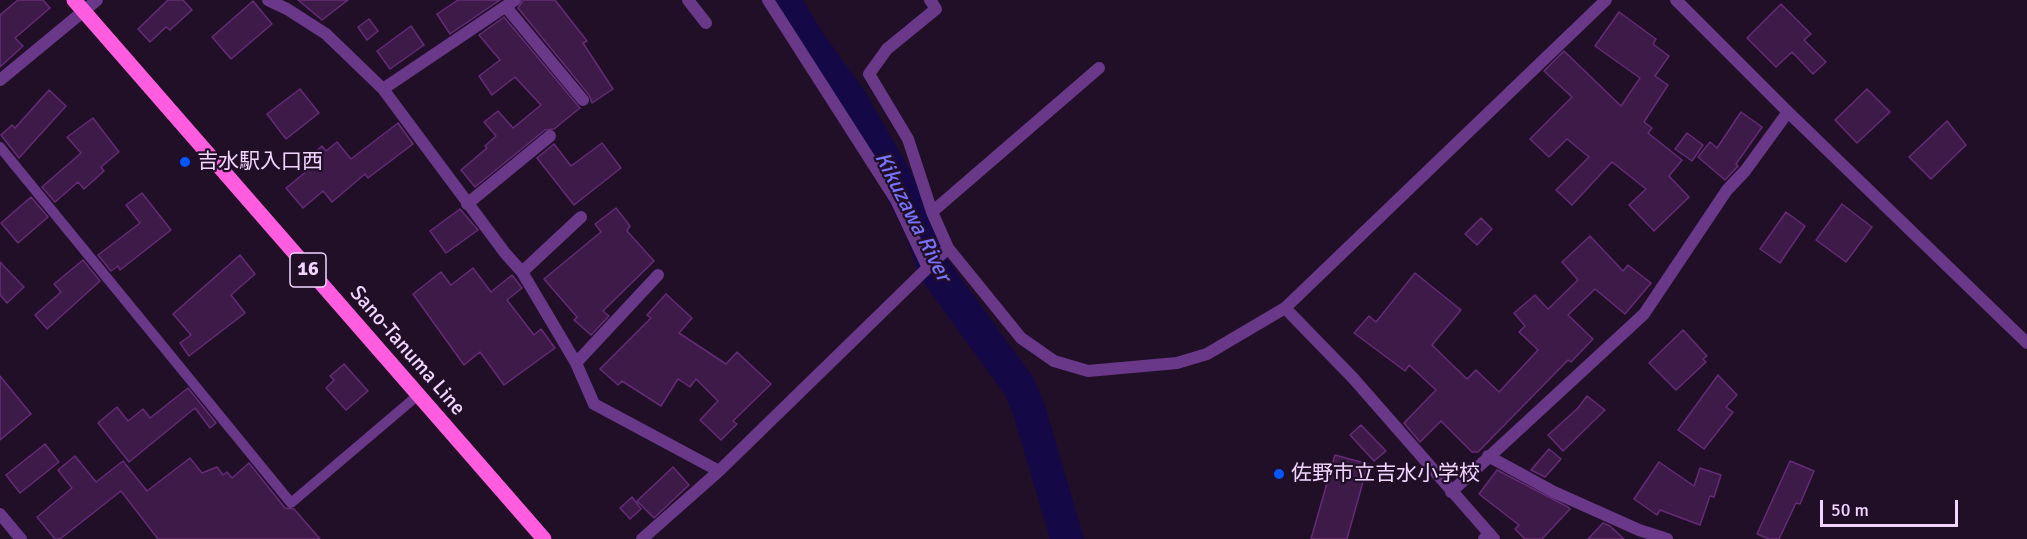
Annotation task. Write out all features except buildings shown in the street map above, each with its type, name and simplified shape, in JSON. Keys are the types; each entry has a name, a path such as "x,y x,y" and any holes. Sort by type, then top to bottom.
{"main road":[{"name":"Sano-Tanuma Line","path":"79,6 544,539"}],"street":[{"path":"1,78 79,6 97,0"},
{"path":"268,0 326,34 383,89 450,177 467,204 522,272 576,363 594,404 719,471"},
{"path":"688,0 706,23"},
{"path":"768,0 890,190 928,268"},
{"path":"930,0 936,9 887,49 869,74 908,139 932,212 948,248 1021,338 1054,362 1088,371 1177,363 1207,354 1285,308 1606,0"},
{"path":"1676,0 1788,112 2027,343"},
{"path":"383,89 511,3 583,100"},
{"path":"932,212 1099,68"},
{"path":"1451,492 1644,314 1727,190 1788,112"},
{"path":"467,204 550,136"},
{"path":"522,272 581,217"},
{"path":"642,539 719,471 948,248"},
{"path":"576,363 658,275"},
{"path":"1285,308 1353,378 1489,537"},
{"path":"1488,456 1554,492 1639,530 1667,539"},
{"path":"0,514 21,539"}],"lane":[{"path":"0,147 291,503 417,396"}],"waterway":[{"name":"Kikuzawa River","path":"784,0 809,42 851,100 892,172 922,230 934,269 1019,386 1029,410 1067,539"}],"place":[{"name":"吉水駅入口西","path":"185,162"},
{"name":"佐野市立吉水小学校","path":"1279,474"}]}
